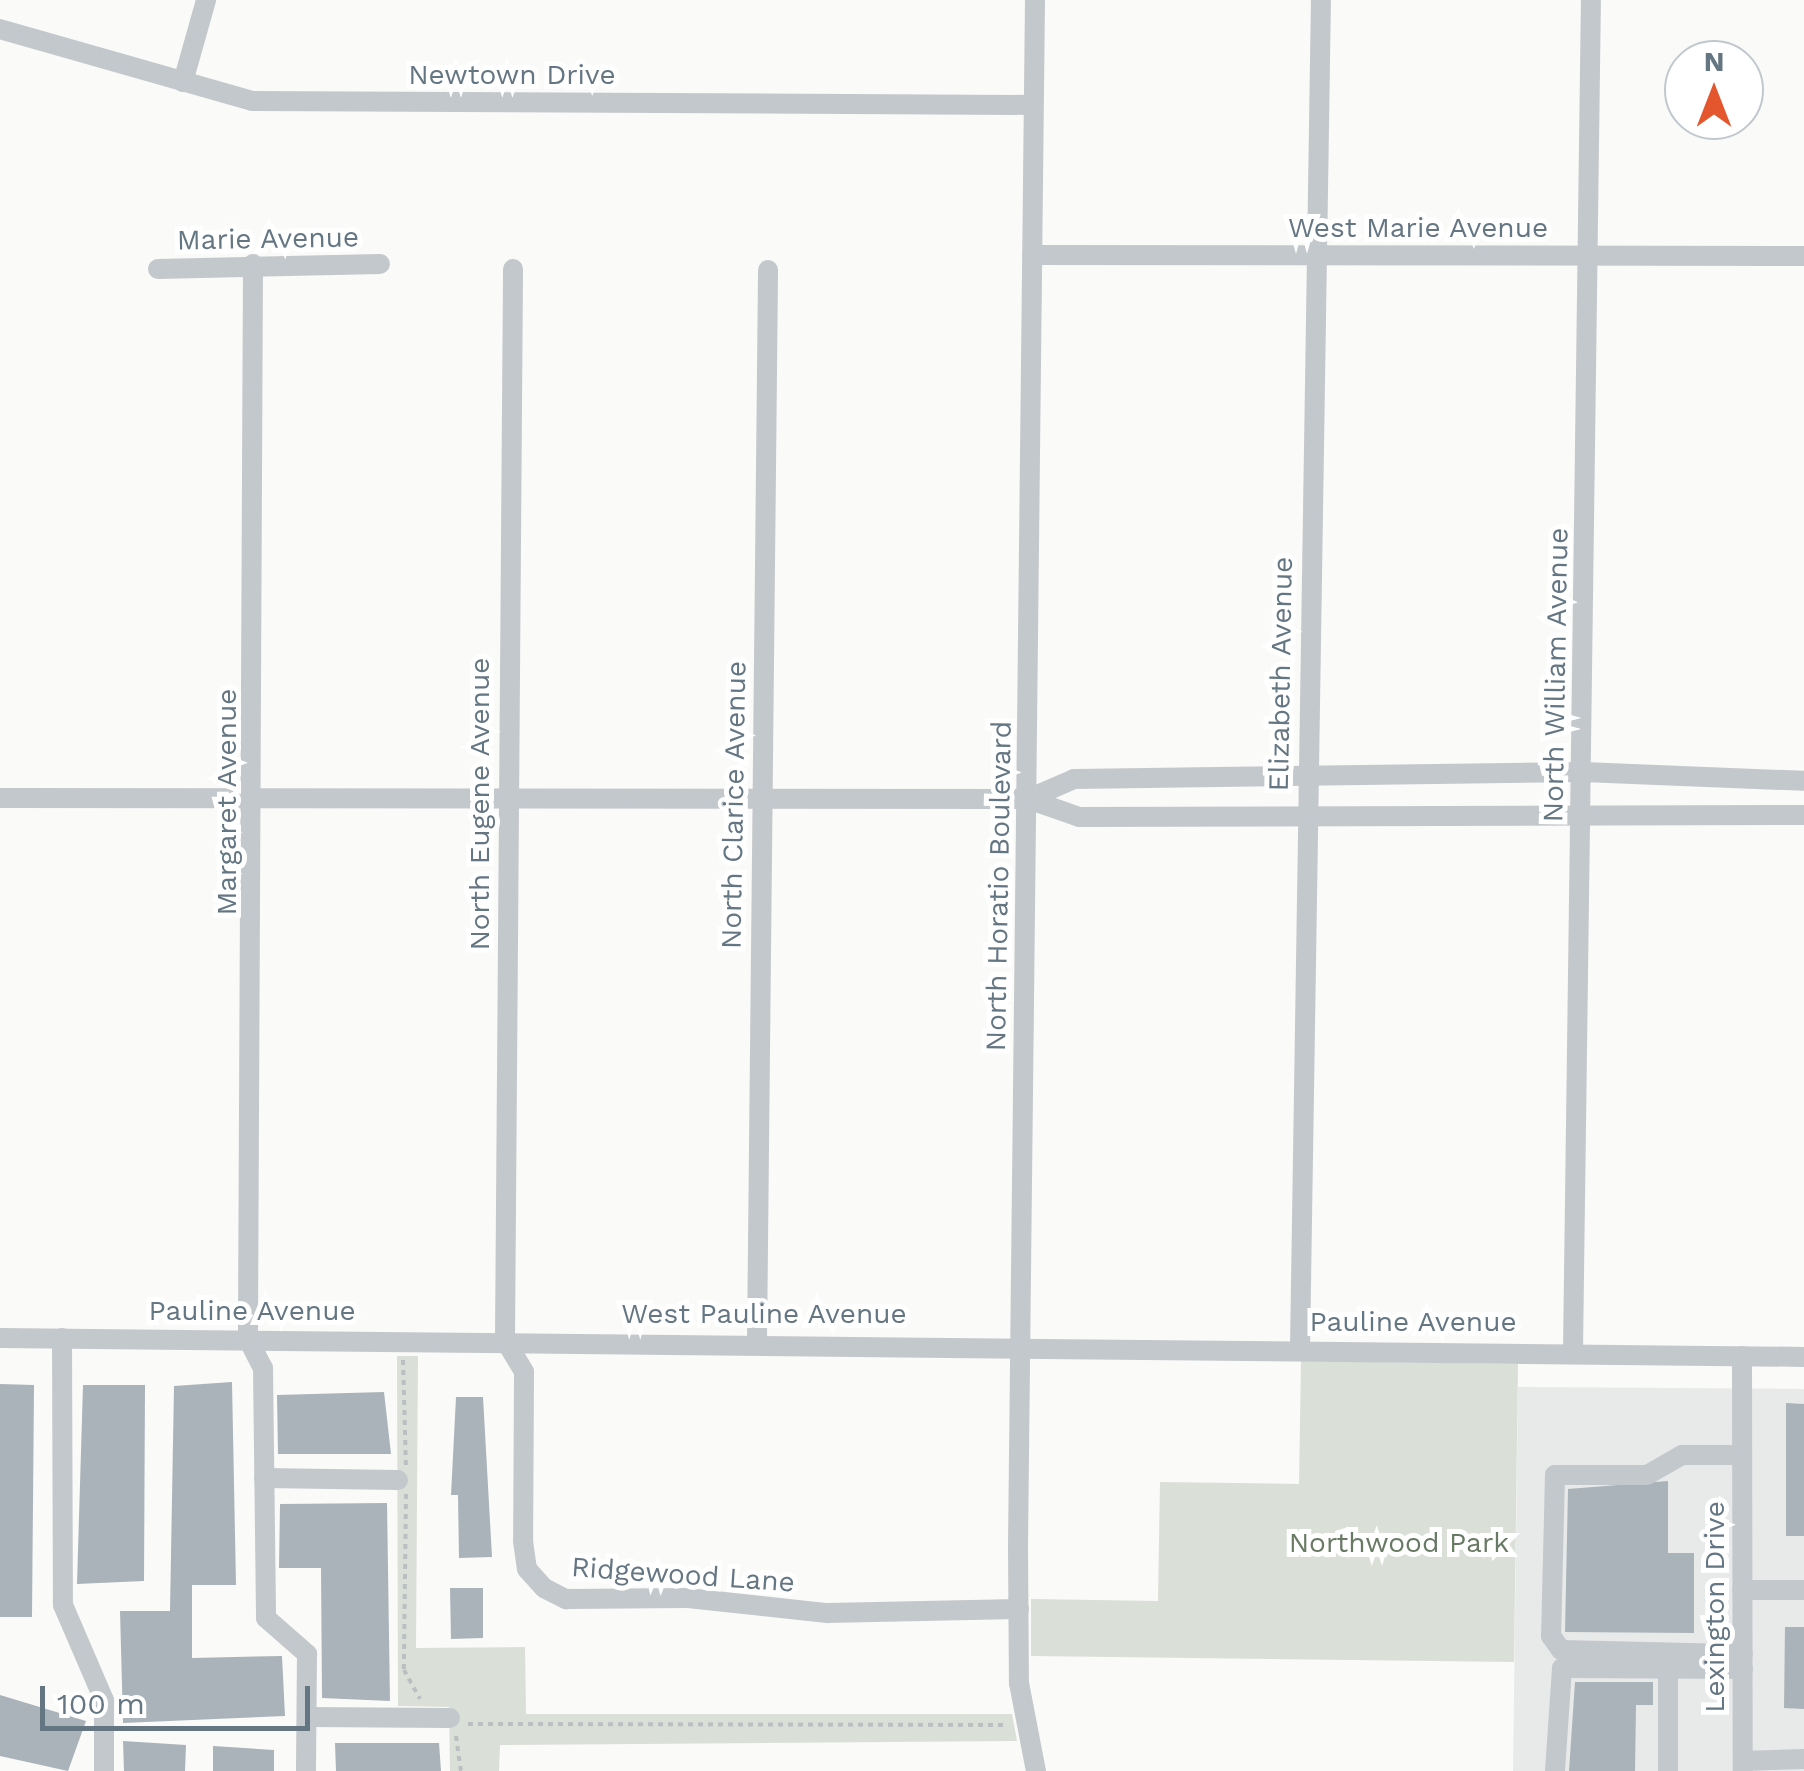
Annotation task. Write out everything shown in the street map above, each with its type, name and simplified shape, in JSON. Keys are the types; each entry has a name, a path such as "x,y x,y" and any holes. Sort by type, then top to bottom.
{"street":[{"path":"184,82 206,0"},
{"name":"North Horatio Boulevard","path":"1034,0 1019,1609 1028,1724 1036,1771"},
{"name":"Elizabeth Avenue","path":"1300,1349 1321,0"},
{"name":"North William Avenue","path":"1573,1351 1590,0"},
{"name":"Newtown Drive","path":"0,29 252,101 1034,105"},
{"name":"West Marie Avenue","path":"1032,255 1804,256"},
{"name":"Margaret Avenue","path":"253,264 256,796 248,1339 263,1368 266,1618 307,1654 306,1771"},
{"name":"Marie Avenue","path":"158,269 380,264"},
{"name":"North Eugene Avenue","path":"505,1340 513,269"},
{"name":"North Clarice Avenue","path":"758,1342 768,270"},
{"path":"1028,799 1074,779 1582,772 1804,781"},
{"path":"0,798 1028,799 1079,817 1804,815"},
{"name":"Pauline Avenue","path":"0,1338 505,1340"},
{"path":"62,1338 63,1604 104,1700 104,1771"},
{"name":"West Pauline Avenue","path":"505,1340 1022,1344"},
{"name":"Ridgewood Lane","path":"505,1340 524,1372 523,1540 527,1569 544,1588 566,1599 688,1598 827,1613 1019,1609"},
{"name":"Pauline Avenue","path":"1022,1344 1804,1357"},
{"name":"Lexington Drive","path":"1742,1356 1743,1766"},
{"path":"1742,1449 1682,1455 1647,1474 1552,1478 1550,1636 1561,1650 1742,1661"},
{"path":"264,1478 398,1480"},
{"path":"1742,1590 1804,1590"},
{"path":"1555,1771 1562,1668 1668,1668 1742,1661"},
{"path":"1668,1668 1668,1771"},
{"path":"307,1717 450,1718"},
{"path":"1743,1766 1804,1759"}],"path":[{"path":"403,1340 404,1670 428,1704"},
{"path":"461,1771 454,1720 546,1729 1028,1724"}],"shaded area":[{"path":"1518,1387 1804,1389 1804,1771 1513,1771"}],"green space":[{"path":"397,1356 418,1356 416,1648 525,1647 526,1714 1012,1714 1017,1741 500,1745 499,1771 450,1771 449,1707 398,1706"},
{"name":"Northwood Park","path":"1301,1361 1518,1364 1514,1662 1031,1656 1031,1599 1158,1601 1160,1482 1299,1484"}],"building":[{"path":"232,1382 236,1585 192,1585 192,1658 282,1656 285,1716 123,1723 120,1611 170,1611 174,1386"},
{"path":"0,1384 34,1385 32,1617 0,1617"},
{"path":"83,1385 145,1385 144,1581 77,1584"},
{"path":"384,1392 391,1454 278,1454 277,1395"},
{"path":"456,1397 483,1397 492,1557 459,1558 458,1495 451,1495"},
{"path":"1786,1403 1804,1404 1804,1536 1786,1536"},
{"path":"1668,1481 1668,1553 1694,1553 1694,1633 1565,1632 1568,1489"},
{"path":"387,1503 390,1701 322,1698 321,1568 279,1568 280,1504"},
{"path":"450,1588 483,1588 483,1638 451,1639"},
{"path":"1785,1627 1804,1627 1804,1709 1784,1708"},
{"path":"1575,1682 1653,1682 1653,1705 1636,1705 1635,1771 1569,1771"},
{"path":"0,1695 86,1721 68,1771 0,1756"},
{"path":"123,1741 186,1745 185,1771 124,1771"},
{"path":"335,1743 439,1743 441,1771 336,1771"},
{"path":"213,1746 274,1750 274,1771 213,1771"}]}
